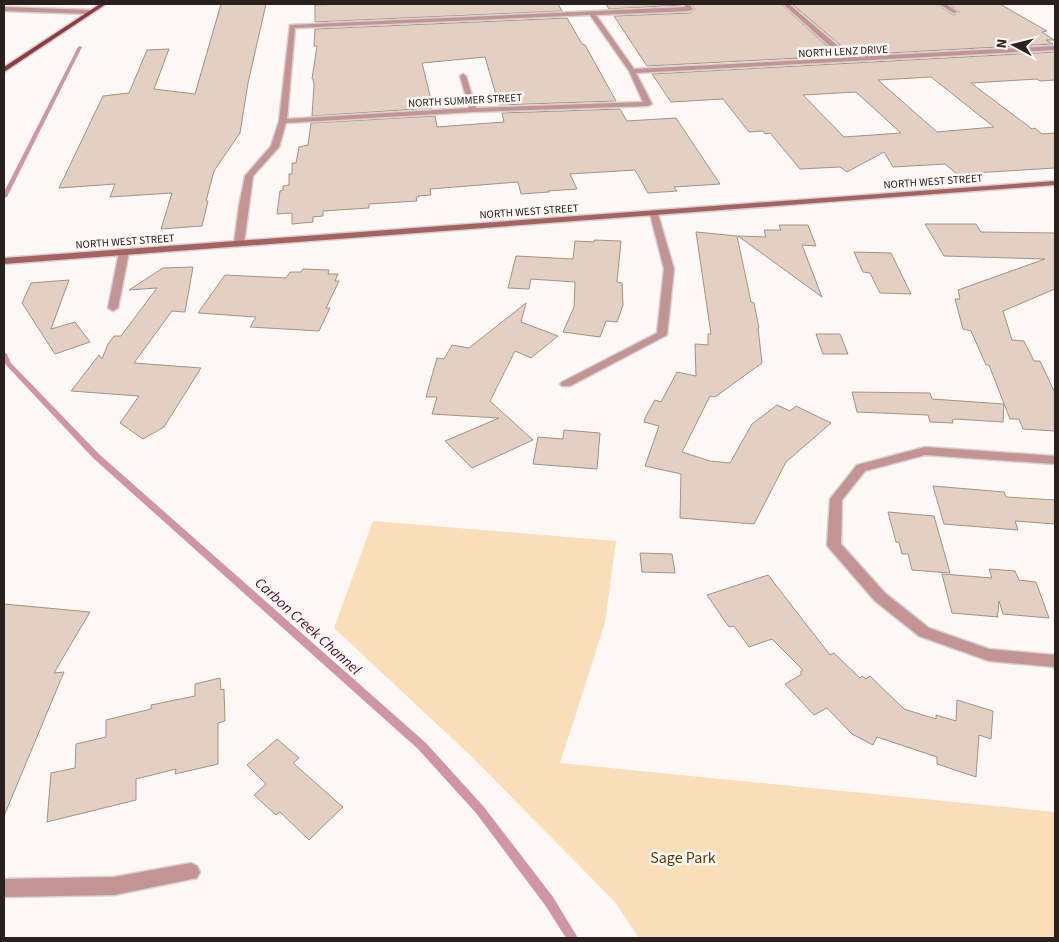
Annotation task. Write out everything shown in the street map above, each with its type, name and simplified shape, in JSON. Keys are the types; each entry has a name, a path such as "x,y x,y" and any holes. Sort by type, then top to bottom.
{"main road":[{"path":"4,70 103,4"}],"street":[{"path":"239,243 243,206 249,176 275,147 283,121 292,26 690,9 686,4"},
{"path":"786,4 850,60"},
{"path":"942,4 955,12"},
{"path":"4,9 90,12"},
{"path":"592,13 632,71"},
{"name":"NORTH LENZ DRIVE","path":"632,71 1055,48"},
{"name":"NORTH SUMMER STREET","path":"283,121 473,110 648,104 632,71"},
{"path":"463,76 473,110"},
{"name":"NORTH WEST STREET","path":"4,261 1055,183"},
{"path":"566,384 662,335 669,269 654,214"},
{"path":"113,308 124,252"},
{"path":"1055,460 925,451 862,468 836,499 834,545 880,597 924,632 989,655 1055,661"},
{"path":"4,888 114,886 192,872"}],"green space":[{"name":"Sage Park","path":"373,521 616,541 605,623 560,763 1055,812 1055,938 639,938 614,901 471,756 334,628"}],"building":[{"path":"221,4 266,4 248,83 240,133 214,171 202,226 161,229 172,193 110,197 115,184 59,188 103,96 129,93 147,50 169,49 154,89 195,94"},
{"path":"558,4 562,11 315,22 315,5"},
{"path":"606,4 681,4 682,5 609,9"},
{"path":"691,4 781,4 838,56 647,66 614,16 690,13 695,9"},
{"path":"792,4 937,4 953,15 960,12 949,4 1000,4 1047,31 1042,32 1054,40 1046,40 1053,44 852,55"},
{"path":"567,18 582,44 585,45 616,101 499,105 485,57 422,63 433,108 312,116 314,85 312,79 317,46 314,46 315,29"},
{"path":"1055,52 1055,80 1040,81 1037,79 971,83 1032,129 1035,128 1042,134 1055,133 1055,168 957,174 945,164 893,167 884,152 847,172 840,167 800,169 770,133 765,134 763,131 749,132 723,99 671,102 652,74","holes":["931,77 994,127 937,132 878,80","856,92 901,133 844,137 803,95"]},
{"path":"620,109 627,121 676,118 720,184 674,187 677,191 648,193 635,170 570,174 577,189 521,194 518,182 430,189 431,195 418,196 416,197 417,201 369,204 369,208 323,211 323,216 313,217 313,222 292,224 292,213 277,214 280,191 283,190 283,186 289,185 289,174 292,174 292,163 296,163 299,147 308,145 311,123 435,116 437,127 504,122 502,113"},
{"path":"925,224 976,224 981,232 1055,233 1055,289 1003,311 1012,340 1024,341 1034,361 1040,361 1055,393 1055,431 1023,429 1019,419 1010,419 989,365 986,365 971,331 963,329 955,299 960,299 958,290 1045,259 944,256"},
{"path":"779,225 808,225 816,246 802,245 822,297 738,236 766,237 764,230 781,230"},
{"path":"696,232 737,236 751,302 754,303 759,328 762,363 715,397 710,396 682,452 710,461 730,463 752,424 777,405 790,411 796,406 831,423 786,462 754,524 680,518 681,474 645,466 659,426 644,422 645,418 655,400 661,402 677,372 696,376 695,344 708,345 708,334 711,334"},
{"path":"594,240 621,241 617,282 622,283 623,305 617,322 606,321 600,337 563,332 574,307 575,282 531,279 529,289 508,288 516,256 573,259 575,241 594,242"},
{"path":"854,252 891,253 911,294 880,293 870,273 863,272"},
{"path":"193,267 185,312 172,311 134,363 201,368 164,427 143,439 120,423 139,396 71,391 99,355 102,359 108,344 114,336 121,336 157,288 129,290 163,268"},
{"path":"303,269 329,270 328,274 338,274 335,281 339,281 326,308 330,308 319,331 250,327 256,317 198,313 225,275 286,278 290,272 301,272"},
{"path":"69,280 51,329 75,322 90,342 55,354 22,303 31,283"},
{"path":"526,303 521,322 558,336 531,358 515,351 490,401 533,440 472,468 445,441 499,418 432,414 437,397 426,397 437,358 444,359 452,345 469,348"},
{"path":"816,334 840,334 848,354 823,354"},
{"path":"852,392 930,393 932,399 1004,404 1003,422 955,419 952,420 953,423 930,422 928,415 857,412"},
{"path":"564,430 600,433 597,469 533,464 538,437 563,439"},
{"path":"933,486 1004,492 1006,497 1055,500 1055,524 1015,521 1018,530 944,524"},
{"path":"888,512 934,516 950,573 912,570 908,554 902,554 899,542 896,542"},
{"path":"640,553 672,554 675,573 642,572"},
{"path":"989,569 1015,571 1019,580 1036,582 1049,618 1003,614 999,601 998,617 952,613 942,574 992,578"},
{"path":"768,575 830,655 834,653 860,678 862,676 866,679 870,676 904,709 936,719 936,715 956,721 957,700 993,711 991,739 979,735 976,777 937,764 937,757 877,737 873,745 852,734 827,708 814,715 785,684 802,674 800,672 803,670 772,639 749,647 734,626 729,627 707,595"},
{"path":"4,604 90,612 54,673 64,672 4,816"},
{"path":"220,678 221,690 224,689 225,721 218,723 218,764 175,774 176,769 136,779 136,800 47,822 51,773 75,768 76,744 106,737 106,720 151,709 151,705 195,696 195,684"},
{"path":"277,739 299,758 293,763 343,807 309,840 280,812 276,815 254,795 266,784 247,765"}],"waterway":[{"name":"Carbon Creek Channel","path":"4,197 80,47"},
{"name":"Carbon Creek Channel","path":"4,354 8,364 96,456 422,746 480,810 549,901 572,938"}]}
